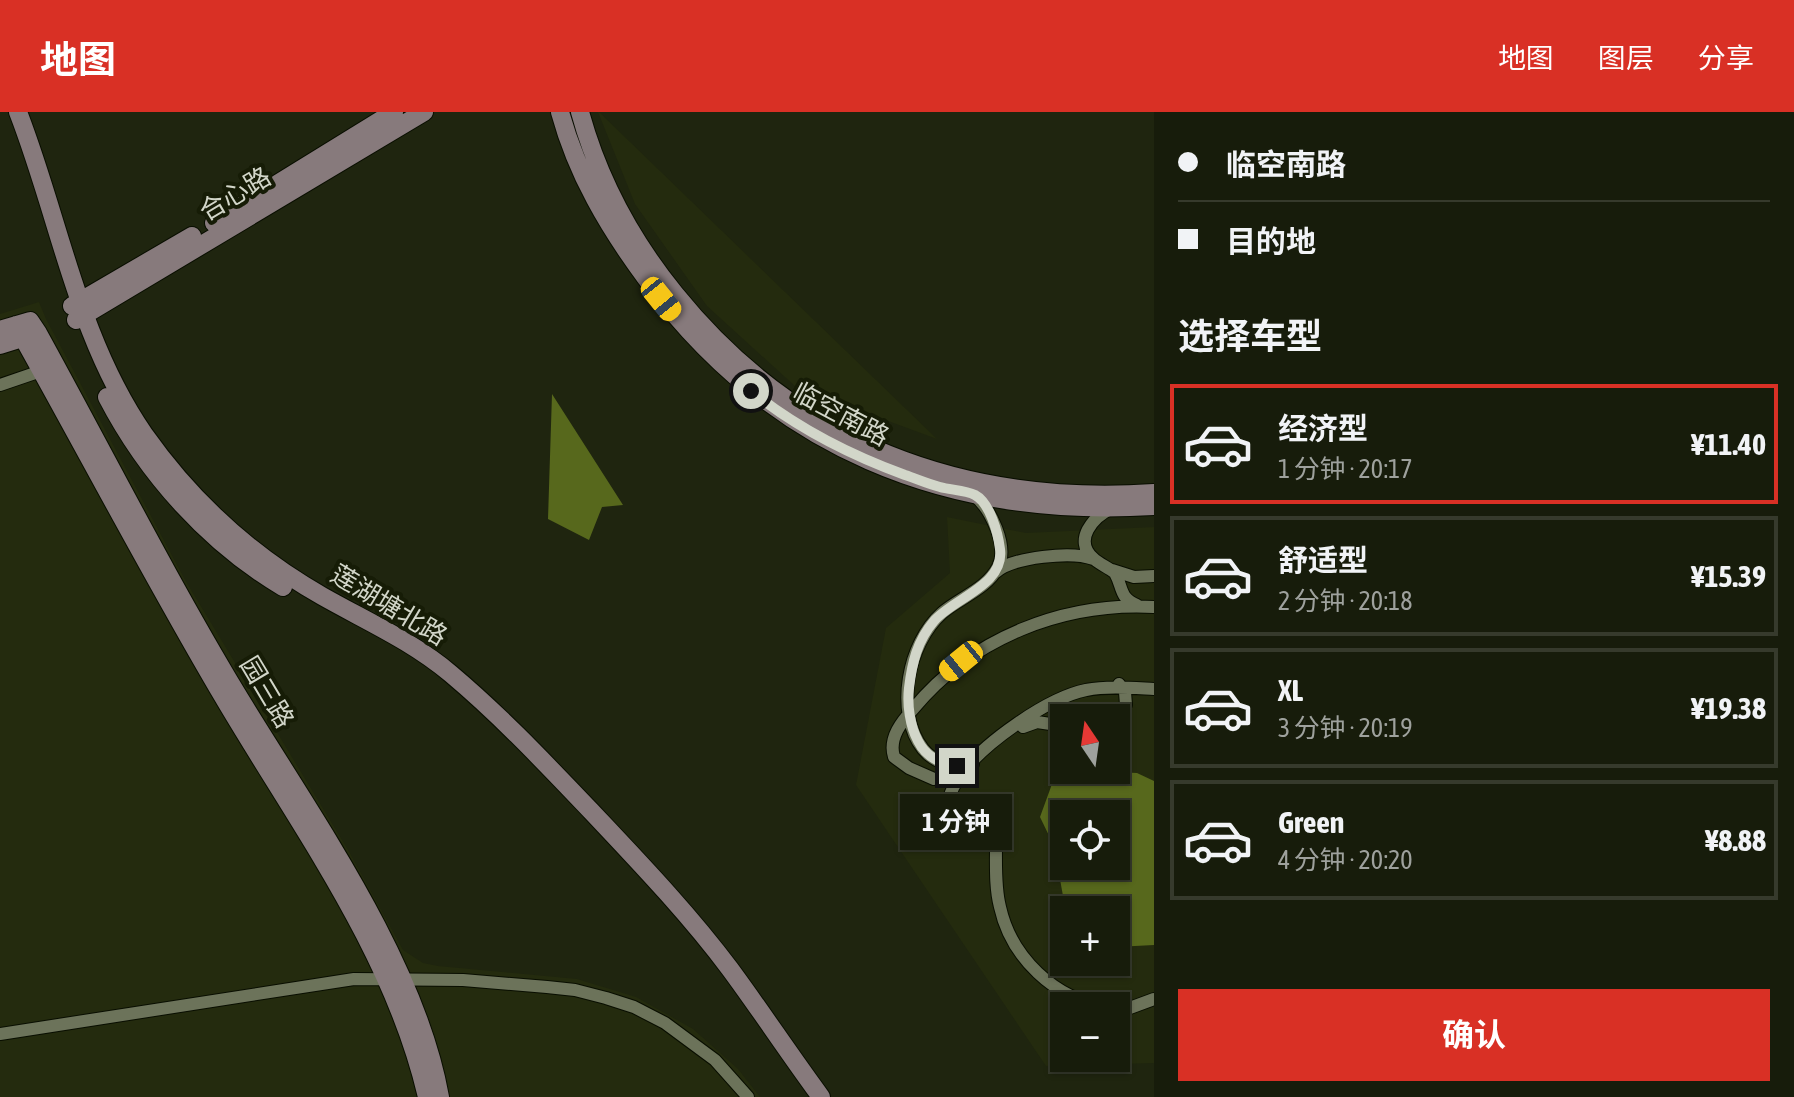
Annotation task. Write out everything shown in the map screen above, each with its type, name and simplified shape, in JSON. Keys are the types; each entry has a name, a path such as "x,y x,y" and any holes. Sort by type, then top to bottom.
{"main road":[{"name":"莲湖塘北路","path":"5,112 77,311 122,399 152,445 194,497 247,547 282,572 406,642 448,671 477,697 625,846 710,943 821,1097"},
{"name":"莲湖塘北路","path":"18,112 95,374 133,440 184,506 249,565 279,585 403,653 468,704 562,798 671,915 721,978 806,1097"},
{"name":"合心路","path":"77,311 394,112"},
{"name":"合心路","path":"77,311 424,112"},
{"name":"临空南路","path":"560,112 584,178 604,219 661,299 710,356 766,403 833,444 903,475 940,487 1050,507 1154,506"},
{"name":"临空南路","path":"580,112 606,179 638,246 697,322 759,381 790,404 873,448 924,468 974,482 1064,495 1154,493"},
{"path":"0,345 21,329"},
{"name":"园三路","path":"21,329 145,563 393,978 400,1012 427,1097"},
{"name":"园三路","path":"21,329 352,884 428,1049 440,1097"}],"street":[{"path":"0,385 41,371"},
{"path":"974,495 987,507 1000,544 999,566 993,574"},
{"path":"1094,560 1086,549 1086,534 1096,516 1112,508"},
{"path":"934,779 909,768 894,757 893,744 909,694 915,654 940,615 1014,561 1076,555 1134,577 1154,576"},
{"path":"1109,568 1118,578 1125,599 1139,607"},
{"path":"900,725 946,673 996,641 1064,616 1094,609 1154,607"},
{"path":"1122,688 1126,704"},
{"path":"1064,992 1055,988 1019,952 1000,908 996,846 942,823 948,795 971,764 1016,725 1049,707 1085,691 1154,689"},
{"path":"909,694 914,732 928,754 947,765 971,764 1018,729 1037,722 1050,724"},
{"path":"1037,722 1049,707"},
{"path":"1049,707 1050,716"},
{"path":"0,1034 354,979 393,978 547,987 575,990 634,1007 691,1041 715,1060 748,1097"},
{"path":"1130,1008 1154,999"}],"shaded area":[{"path":"598,112 937,439 796,387 707,306 635,204"},
{"path":"39,302 185,580 348,850 403,950 423,963 577,979 636,997 693,1029 738,1069 760,1097 0,1097 0,314"},
{"path":"552,394 623,505 602,507 589,540 548,519"},
{"path":"947,517 1026,533 1154,527 1154,1063 1130,1064 1130,992 1050,992 1050,1066 1046,1066 856,785 886,628 950,573"},
{"path":"1130,773 1154,781 1154,945 1130,946 1130,896 1063,896 1060,880 1130,880 1130,800 1050,800 1050,838 1040,817 1052,784 1130,784"}],"route":[{"path":"751,391 803,427 865,460 940,487 974,495 987,507 1000,544 999,566 986,581 932,623 920,643 911,669 909,710 918,741 937,760 957,766"}]}
